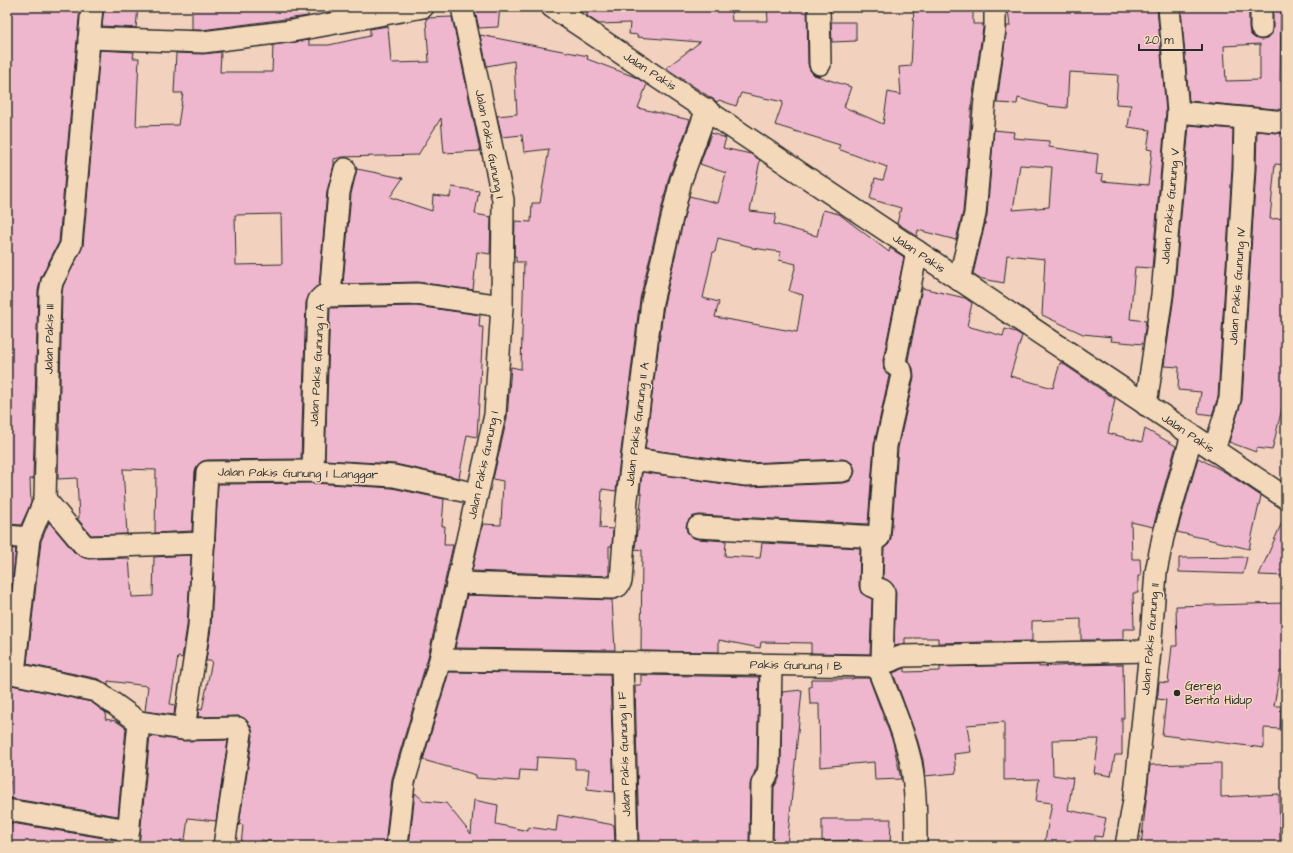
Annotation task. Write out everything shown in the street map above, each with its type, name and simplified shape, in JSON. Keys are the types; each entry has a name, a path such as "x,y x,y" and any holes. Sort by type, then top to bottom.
{"street":[{"name":"Jalan Pakis III","path":"10,673 29,538 45,499 50,293 52,282 71,245 92,7"},
{"path":"89,38 203,42 292,31 423,7"},
{"name":"Jalan Pakis Gunung I","path":"397,846 404,782 440,660 495,415 502,306 503,200 462,7"},
{"name":"Jalan Pakis","path":"552,7 707,109 917,252 1286,498"},
{"path":"819,7 820,64"},
{"path":"959,280 975,214 985,99 995,29 995,7"},
{"name":"Jalan Pakis Gunung V","path":"1146,405 1162,295 1178,112 1169,7"},
{"path":"1260,28 1261,7"},
{"name":"Jalan Pakis Gunung II A","path":"458,584 612,588 618,586 621,581 627,499 652,302 681,180 707,109"},
{"path":"1178,112 1286,122"},
{"name":"Jalan Pakis Gunung IV","path":"1214,450 1230,399 1244,168 1245,119"},
{"path":"330,296 339,192 345,169"},
{"path":"916,846 915,800 911,762 880,665 884,592 882,590 872,588 870,584 872,546 873,542 879,537 886,446 902,375 901,370 895,362 917,252"},
{"name":"Jalan Pakis Gunung I A","path":"313,472 318,303 320,298 330,296 417,294 502,306"},
{"name":"Jalan Pakis Gunung II","path":"1126,846 1135,794 1150,651 1156,572 1160,550 1192,435"},
{"path":"633,458 746,475 843,471"},
{"name":"Jalan Pakis Gunung I Langgar","path":"184,729 199,627 207,472 313,472 394,476 477,494"},
{"path":"45,499 83,544 88,547 204,543"},
{"path":"698,527 879,537"},
{"path":"7,536 29,538"},
{"name":"Pakis Gunung 1 B","path":"440,660 771,665 880,665 904,656 1150,651"},
{"name":"Jalan Pakis Gunung II F","path":"622,663 627,846"},
{"path":"761,846 762,784 769,768 771,665"},
{"path":"10,673 96,691 139,722 184,729 238,728 241,733 224,846"},
{"path":"7,810 128,838 139,722"}],"building":[{"path":"7,7 80,7 59,242 41,277 38,291 33,479 30,479 31,503 21,525 9,524 10,503 7,503"},
{"path":"104,7 138,7 136,28 102,26"},
{"path":"192,7 308,7 308,16 192,30"},
{"path":"474,7 500,7 498,27 479,28"},
{"path":"588,7 721,7 722,10 731,10 732,21 768,21 767,7 807,7 808,64 810,70 814,75 851,87 844,107 883,124 888,92 901,95 899,67 911,66 914,7 973,7 973,24 983,24 983,28 972,101 963,212 956,240 918,230 917,236 897,223 901,208 870,199 875,178 883,180 887,167 838,149 840,145 775,125 783,102 741,93 736,106 719,100 717,102 666,68 700,42 637,37 638,35 629,34 630,23 599,24 587,16"},
{"path":"1034,7 1157,7 1166,112 1152,268 1135,267 1130,319 1146,321 1143,344 1111,341 1112,337 1083,334 1042,315 1045,259 1007,255 1004,283 978,278 973,274 987,215 994,130 1014,132 1013,138 1049,141 1049,147 1098,154 1096,174 1103,175 1102,181 1148,185 1152,150 1147,149 1150,130 1128,127 1131,105 1116,104 1118,75 1069,72 1067,108 1048,106 1018,98 1017,104 997,103 1007,26 1010,26 1008,9","holes":["1020,165 1052,167 1049,207 1013,210"]},
{"path":"1249,7 1250,34 1261,40 1267,39 1272,34 1273,7 1281,7 1280,81 1286,82 1286,110 1189,101 1181,9","holes":["1260,44 1260,80 1226,81 1224,46"]},
{"path":"452,17 480,151 444,153 441,118 418,155 342,157 334,159 334,165 327,191 319,286 311,292 306,302 301,459 207,460 201,462 195,471 192,531 155,533 156,470 123,469 127,534 91,535 77,518 79,518 77,478 58,479 62,294 63,286 83,246 100,50 134,52 133,58 139,58 136,126 178,125 183,93 174,93 176,53 203,54 221,52 220,72 272,72 273,45 309,40 309,45 329,45 370,36 370,29 388,26 391,63 429,62 426,18","holes":["281,214 282,264 236,265 235,215"]},
{"path":"831,22 856,22 856,41 832,42"},
{"path":"480,35 588,56 587,59 635,77 647,84 638,108 690,120 669,177 640,299 616,491 602,489 600,528 613,529 612,546 609,546 609,576 472,571 483,524 501,525 503,481 493,479 507,418 511,367 521,369 524,262 516,262 516,256 514,256 515,221 531,222 532,203 540,203 549,149 524,152 522,135 502,137 497,116 517,114 514,61 487,66"},
{"path":"1189,125 1233,129 1218,397 1212,415 1198,413 1201,392 1178,390 1179,367 1164,366 1174,296"},
{"path":"1257,131 1286,134 1286,165 1275,164 1270,219 1286,218 1286,392 1272,450 1257,448 1256,452 1229,442 1242,400"},
{"path":"711,133 726,138 723,148 751,154 760,160 750,211 776,214 774,224 817,236 823,210 839,214 889,252 890,248 904,257 883,360 884,370 889,376 874,445 868,524 699,515 692,517 686,526 687,532 692,537 697,539 726,541 725,556 760,558 762,543 860,548 859,586 861,593 872,599 870,654 811,653 811,643 761,642 760,648 719,640 719,652 641,651 642,550 635,549 642,494 640,493 642,472 746,487 843,483 850,481 855,471 853,464 843,459 747,463 645,449 664,304 689,196 718,203 726,173 700,164","holes":["718,238 752,247 781,252 779,260 796,264 789,291 803,295 797,332 715,317 719,302 703,298 713,252 715,252"]},
{"path":"357,169 403,178 390,197 432,211 433,195 450,197 452,187 479,191 475,214 491,217 490,254 477,252 473,290 417,282 343,284 351,194"},
{"path":"922,288 965,298 972,303 967,326 1003,336 1005,329 1016,332 1022,336 1010,376 1053,388 1060,363 1062,363 1115,399 1108,433 1142,442 1145,429 1176,446 1153,527 1131,522 1132,559 1140,559 1141,576 1138,576 1138,593 1133,593 1134,629 1123,629 1123,640 1081,640 1081,619 1032,621 1032,641 938,643 938,638 905,638 905,644 894,646 896,592 892,584 883,578 884,548 889,544 891,538 898,448 914,377 913,368 908,360"},
{"path":"416,306 480,315 479,327 483,327 477,437 467,435 459,478 395,464 325,460 330,308"},
{"path":"1198,458 1225,472 1261,496 1249,549 1177,532"},
{"path":"313,483 392,488 444,499 442,526 445,526 444,545 453,545 428,657 392,779 385,846 305,846 261,840 260,846 241,846 243,825 239,824 253,735 251,727 244,718 238,716 198,717 199,709 202,710 212,661 206,661 211,628 218,484"},
{"path":"1286,513 1286,576 1259,575"},
{"path":"49,522 74,552 82,557 88,559 129,558 132,597 153,596 154,557 191,555 187,626 182,658 178,657 170,704 175,705 174,715 145,711 148,686 108,681 108,685 99,679 27,664 41,541"},
{"path":"9,548 16,549 7,627 7,555 9,555"},
{"path":"1247,557 1243,574 1179,572 1179,558"},
{"path":"467,595 612,600 615,650 455,648"},
{"path":"1286,603 1286,672 1280,671 1274,706 1281,706 1280,729 1264,728 1264,748 1162,735 1166,700 1157,699 1159,682 1168,683 1172,646 1177,646 1176,606"},
{"path":"1123,664 1124,718 1122,718 1122,755 1115,755 1111,776 1094,773 1099,739 1052,740 1053,775 1073,778 1068,810 1106,818 1102,837 1095,836 1094,846 1044,846 1052,803 1036,801 1039,779 1004,780 1004,722 967,725 971,752 954,754 956,773 925,776 923,760 916,735 893,673 905,668 905,672 940,671 940,667 1039,665 1039,667"},
{"path":"449,672 610,674 614,792 587,789 589,769 575,769 575,759 537,757 536,771 520,770 519,781 476,778 476,775 423,760"},
{"path":"641,675 759,677 757,766 750,784 749,846 683,844 683,846 654,846 654,842 639,842 635,685 641,685"},
{"path":"869,678 893,742 901,779 875,780 874,762 820,767 819,704 810,704 809,687 811,687 811,679"},
{"path":"7,684 91,702 106,713 105,719 116,721 126,728 118,816 8,798 10,781 7,781"},
{"path":"802,690 787,846 773,846 774,787 779,779 781,767 782,692"},
{"path":"150,736 184,741 228,740 216,821 188,818 185,840 181,839 180,846 139,846"},
{"path":"1221,763 1221,797 1279,794 1280,846 1141,846 1150,765"},
{"path":"415,793 424,801 446,803 471,834 474,800 498,805 496,824 528,831 528,827 556,831 558,815 614,825 615,843 607,843 606,846 409,846"},
{"path":"822,819 891,819 890,846 860,846 859,840 822,841"},
{"path":"11,823 116,840 115,846 28,846 10,843"}],"place":[{"name":"Gereja Berita Hidup","path":"1177,693"}]}
